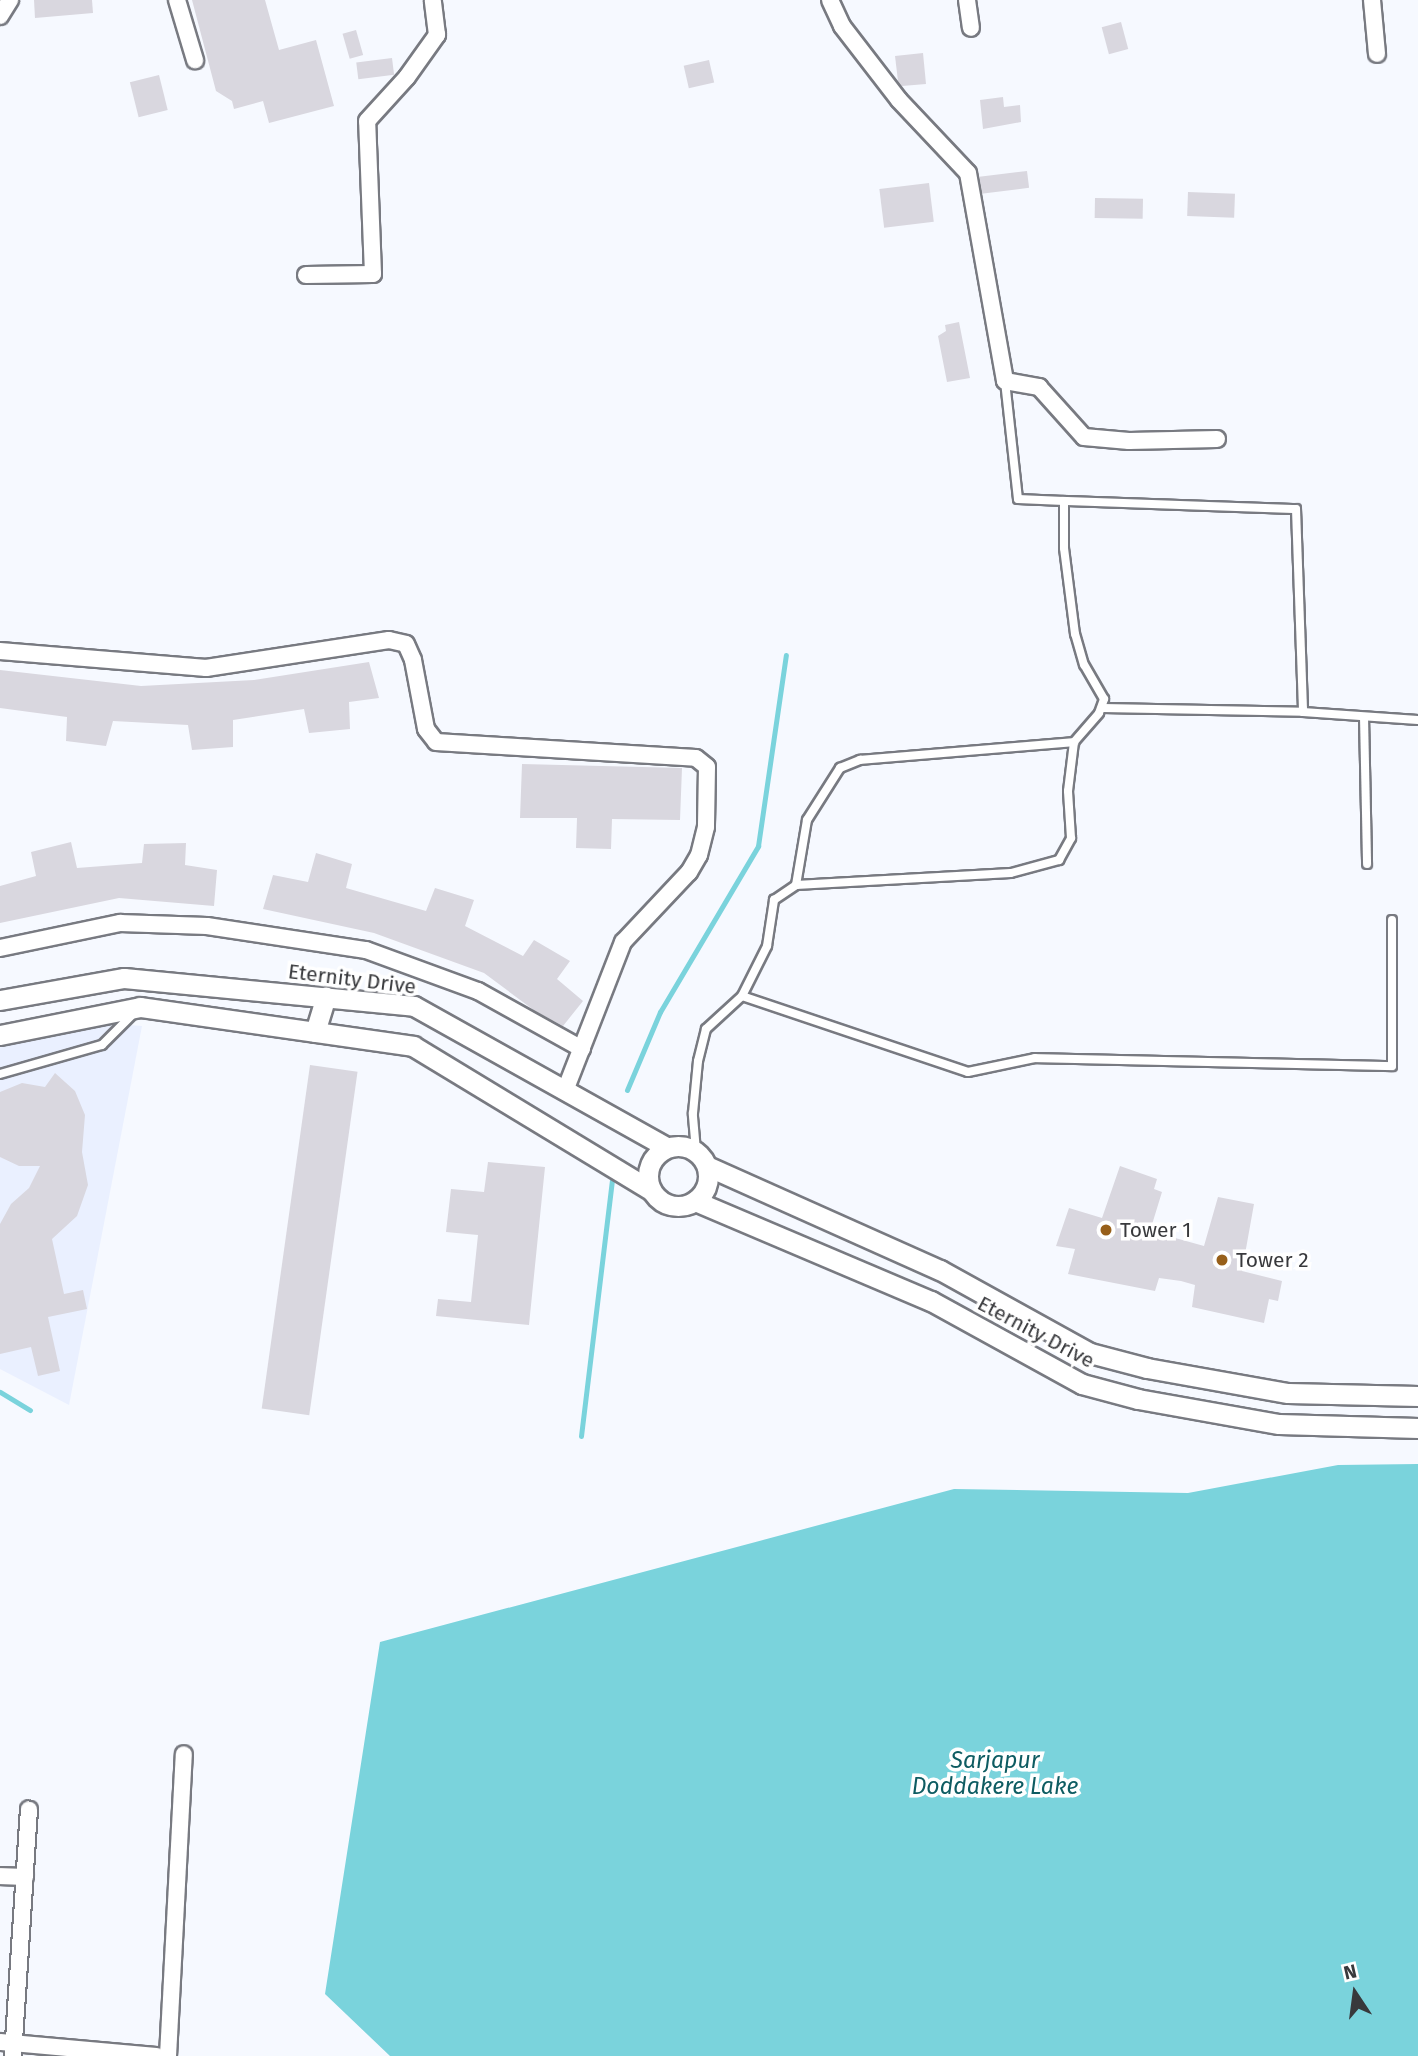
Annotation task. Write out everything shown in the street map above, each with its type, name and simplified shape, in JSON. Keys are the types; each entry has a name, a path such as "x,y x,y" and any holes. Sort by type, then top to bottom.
{"street":[{"path":"0,16 9,0"},
{"path":"177,0 195,60"},
{"path":"306,275 373,275 367,121 407,77 437,35 433,0"},
{"path":"830,0 842,26 899,100 968,173 1004,381 1040,387 1084,437 1129,441 1217,439"},
{"path":"967,0 971,28"},
{"path":"1372,0 1377,54"},
{"path":"0,651 206,667 389,640 406,645 413,660 426,729 436,742 696,758 707,767 706,827 699,855 689,873 623,942 565,1091"},
{"path":"0,947 120,923 207,926 366,950 478,991 582,1049"},
{"name":"Eternity Drive","path":"0,1000 124,978 414,1006 666,1147 687,1146 701,1158 940,1270 1090,1353 1147,1368 1288,1393 1418,1396"},
{"path":"315,1032 326,997"},
{"name":"Eternity Drive","path":"0,1035 140,1007 413,1046 651,1190 666,1204 676,1206 695,1201 931,1301 1082,1384 1138,1399 1279,1424 1418,1428"},
{"path":"651,1190 647,1171 657,1153 666,1147"},
{"path":"695,1201 707,1186 701,1158"},
{"path":"168,2056 184,1754"},
{"path":"29,1810 9,2047 156,2056"},
{"path":"0,1876 25,1877"}],"lane":[{"path":"1004,381 1018,499 1296,509 1303,712"},
{"path":"701,1158 693,1113 698,1061 706,1029 741,996 767,946 774,901 796,885 1011,873 1059,860 1071,838 1068,791 1074,742 1103,708 1104,699 1084,665 1075,634 1064,548 1064,501"},
{"path":"1103,708 1303,712 1418,720"},
{"path":"1364,718 1367,864"},
{"path":"796,885 807,820 840,768 860,760 1074,742"},
{"path":"741,996 968,1072 1035,1058 1392,1066 1392,920"},
{"path":"0,1074 102,1045 140,1007"}],"shaded area":[{"path":"102,1023 142,1026 69,1405 0,1369 0,1046"}],"water":[{"name":"Sarjapur Doddakere Lake","path":"1418,1464 1418,2056 390,2056 325,1994 380,1642 954,1489 1188,1493 1338,1465"}],"building":[{"path":"34,0 92,0 93,13 35,18"},
{"path":"192,0 265,0 279,50 316,40 334,106 269,123 263,101 234,109 232,101 216,91"},
{"path":"1121,22 1128,49 1109,54 1102,27"},
{"path":"356,30 363,55 350,59 343,34"},
{"path":"923,53 926,84 902,86 898,81 895,56"},
{"path":"392,58 394,75 358,79 356,62"},
{"path":"709,60 714,82 689,88 684,66"},
{"path":"159,75 168,110 139,117 130,82"},
{"path":"1003,97 1004,107 1020,105 1021,122 983,129 980,100"},
{"path":"1027,171 1029,188 981,194 979,177"},
{"path":"929,183 934,222 884,228 879,189"},
{"path":"1188,192 1235,194 1234,218 1187,216"},
{"path":"1095,198 1143,199 1143,219 1095,218"},
{"path":"959,322 970,378 947,382 938,336 946,331 945,325"},
{"path":"369,662 379,698 349,702 350,729 309,733 304,709 233,720 233,747 192,750 188,725 113,721 106,746 66,741 67,717 0,708 0,670 141,686 254,680"},
{"path":"522,764 682,768 680,820 612,819 611,849 576,848 577,818 520,818"},
{"path":"71,842 77,868 142,863 144,844 186,843 185,865 217,870 214,906 119,898 0,923 0,886 36,876 31,852"},
{"path":"316,853 352,864 346,888 426,911 435,888 474,900 465,926 523,956 534,940 570,961 557,979 583,1001 563,1026 535,1011 484,973 374,933 263,909 273,875 308,882"},
{"path":"310,1065 358,1072 309,1415 262,1409"},
{"path":"55,1073 75,1091 85,1115 82,1152 88,1185 77,1216 52,1239 64,1294 83,1290 87,1309 48,1317 60,1371 38,1376 31,1347 0,1354 0,1224 11,1204 29,1188 40,1166 19,1166 0,1157 0,1092 22,1083 45,1087"},
{"path":"488,1162 545,1167 529,1325 436,1316 438,1299 471,1302 478,1235 446,1232 451,1189 484,1192"},
{"path":"1120,1166 1157,1179 1154,1189 1162,1192 1150,1231 1204,1246 1218,1197 1254,1204 1242,1271 1282,1281 1278,1301 1269,1299 1264,1323 1192,1307 1195,1285 1181,1281 1159,1278 1155,1291 1068,1274 1075,1249 1056,1246 1069,1208 1102,1218"}],"waterway":[{"path":"627,1090 660,1012 758,846 786,655"},
{"path":"581,1436 612,1179"},
{"path":"0,1392 30,1410"}],"place":[{"name":"Tower 1","path":"1106,1230"},
{"name":"Tower 2","path":"1222,1260"}]}
